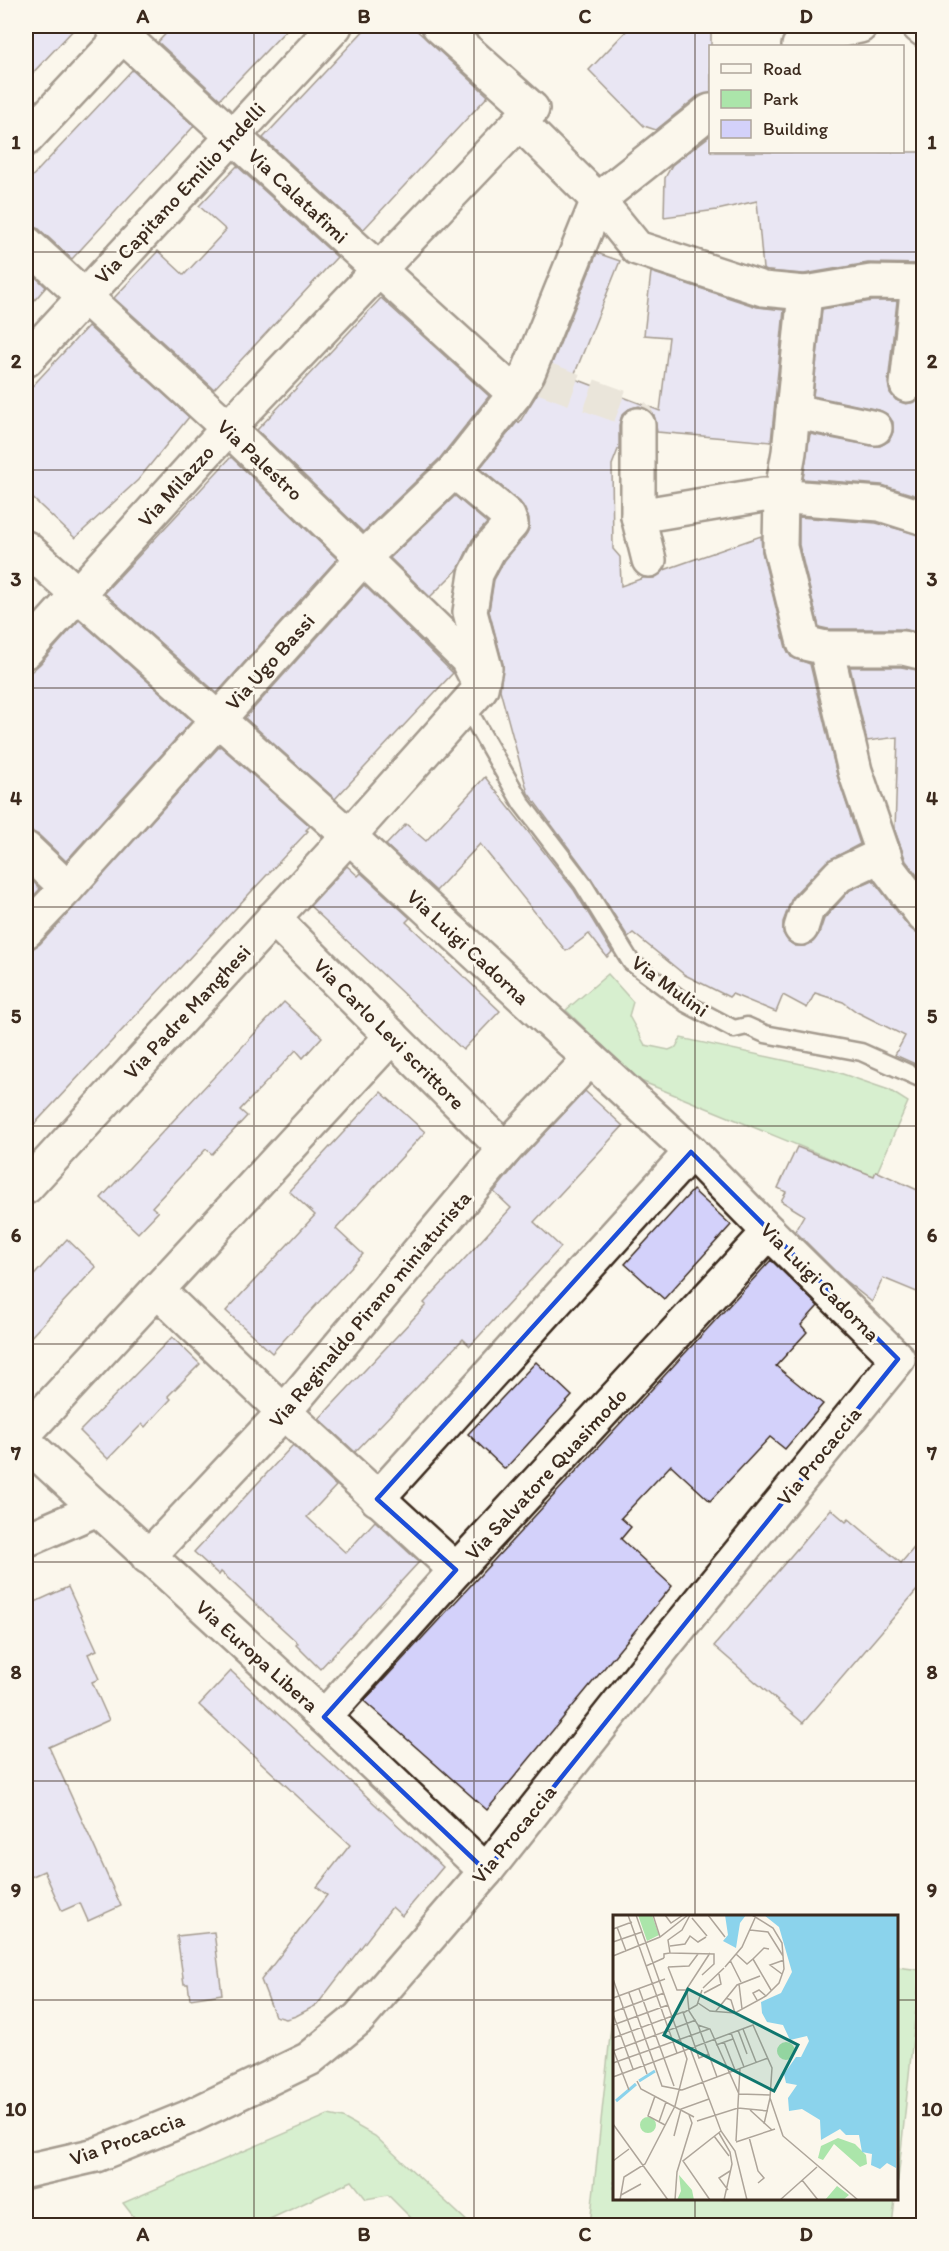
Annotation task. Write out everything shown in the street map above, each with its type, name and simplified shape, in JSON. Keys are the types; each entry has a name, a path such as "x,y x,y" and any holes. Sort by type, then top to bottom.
{"street":[{"name":"Via Capitano Emilio Indelli","path":"26,360 335,26"},
{"path":"439,26 526,116 637,248 763,289 805,293 871,282 921,283 907,385"},
{"path":"801,45 816,36 860,26"},
{"path":"919,26 924,30"},
{"name":"Via Calatafimi","path":"122,29 232,136 377,270 529,381"},
{"path":"26,140 122,29"},
{"path":"598,200 709,113"},
{"name":"Via Milazzo","path":"26,651 228,428 526,116"},
{"name":"Via Ugo Bassi","path":"26,931 363,558 454,471 529,381 598,200"},
{"name":"Via Palestro","path":"26,243 228,428 467,659 474,697"},
{"path":"805,293 789,452 781,496 780,547 804,643 826,648 903,648 924,653"},
{"path":"793,411 875,428"},
{"path":"639,425 638,516 649,560"},
{"path":"349,836 474,697 484,668 470,612 476,574 489,549 511,524 508,516 454,471"},
{"path":"638,516 762,495 880,504 924,518"},
{"name":"Via Luigi Cadorna","path":"26,548 77,596 349,836 691,1152 898,1359"},
{"path":"826,648 855,771 889,870 924,916"},
{"name":"Via Padre Manghesi","path":"26,1187 349,836"},
{"path":"26,849 67,888"},
{"path":"801,928 807,909 838,874 884,854"},
{"name":"Via Carlo Levi scrittore","path":"273,918 505,1149"},
{"path":"26,1432 392,1036"},
{"name":"Via Reginaldo Pirano miniaturista","path":"148,1557 284,1412 505,1149 590,1059"},
{"path":"377,1499 691,1152"},
{"name":"Via Salvatore Quasimodo","path":"324,1717 456,1570 769,1232"},
{"path":"157,1290 284,1412 456,1570"},
{"name":"Via Procaccia","path":"26,2170 96,2155 187,2118 309,2059 359,2018 486,1871 898,1359"},
{"name":"Via Europa Libera","path":"26,1443 324,1717 486,1871"},
{"path":"26,1540 96,1509"}],"lane":[{"name":"Via Mulini","path":"474,697 522,804 583,884 631,962 687,1004 734,1029 747,1026 765,1034 861,1052 924,1080"}],"highlighted area":[{"path":"691,1152 898,1359 486,1871 324,1717 456,1570 377,1499"}],"green space":[{"path":"608,974 633,1002 629,1016 645,1045 669,1050 676,1047 681,1038 834,1071 889,1090 908,1102 875,1177 636,1079 566,1010"},
{"path":"898,1967 920,1970 898,2179"},
{"path":"613,2007 613,2200 895,2200 892,2225 590,2225"},
{"path":"328,2115 343,2118 375,2136 471,2225 418,2225 388,2195 366,2199 352,2181 257,2225 140,2225 123,2203"}],"building":[{"path":"26,26 77,26 26,80"},
{"path":"173,26 290,26 220,99 158,42"},
{"path":"368,26 412,26 488,96 363,230 263,138"},
{"path":"631,26 711,26 709,93 698,96 656,130 644,126 589,70"},
{"path":"132,70 194,126 72,259 39,229 26,225 26,183"},
{"path":"709,137 709,153 924,152 924,264 868,263 804,274 767,271 763,269 757,201 717,210 664,217 665,178 672,165"},
{"path":"237,166 337,257 214,389 114,298 158,251 184,275 226,230 199,206"},
{"path":"597,253 620,261 573,378 660,411 669,337 644,335 651,272 757,307 784,310 771,442 657,432 654,415 639,406 629,409 622,415 619,425 619,447 612,465 613,549 620,557 621,586 643,578 654,578 664,570 761,536 762,552 786,648 791,657 810,664 837,775 860,844 826,862 793,896 783,922 783,933 795,946 804,946 813,942 819,934 824,919 850,890 873,880 909,927 916,933 924,934 924,1068 895,1055 905,1036 857,1012 843,1002 815,993 807,1008 783,995 776,1012 732,994 729,997 685,975 633,933 628,937 591,878 528,793 500,690 503,664 489,611 494,580 505,560 525,536 529,528 529,518 520,502 480,468 518,421 519,423 544,383"},
{"path":"26,268 46,287 26,310"},
{"path":"381,298 489,396 440,458 363,532 257,430"},
{"path":"872,301 897,301 888,383 890,393 896,400 906,404 915,402 924,393 924,498 882,485 803,479 810,434 880,446 889,441 893,432 893,422 887,414 879,410 813,396 822,309"},
{"path":"88,326 189,417 138,480 75,538 26,492 26,393"},
{"path":"231,457 337,559 217,693 104,593"},
{"path":"455,496 487,523 472,540 459,568 430,597 390,558"},
{"path":"799,517 876,523 924,536 924,634 903,629 819,627 799,545"},
{"path":"364,585 453,673 335,799 245,718"},
{"path":"79,620 192,721 66,861 39,835 26,831 26,676 40,664"},
{"path":"850,667 901,667 924,671 924,884 906,861 895,831 898,737 867,741"},
{"path":"220,746 310,826 306,830 308,831 26,1133 26,949 32,949 40,944"},
{"path":"485,777 574,890 612,952 607,957 589,934 566,951 480,844 436,891 386,845 406,824 426,841"},
{"path":"347,866 358,876 361,873 410,918 406,922 500,1011 463,1050 310,906"},
{"path":"26,874 40,889 26,904"},
{"path":"284,1002 322,1037 303,1058 296,1050 240,1110 247,1116 212,1154 206,1149 152,1207 158,1212 138,1233 101,1198"},
{"path":"585,1091 623,1126 534,1222 561,1247 470,1346 463,1339 355,1452 319,1419 426,1305 424,1303 511,1208 494,1192 519,1161"},
{"path":"381,1092 425,1132 336,1229 363,1254 272,1353 226,1311 315,1215 289,1191"},
{"path":"797,1147 874,1176 876,1171 924,1193 924,1295 883,1278 872,1302 843,1279 795,1231 804,1215 781,1201 786,1192 778,1188"},
{"path":"693,1190 731,1225 664,1299 625,1264"},
{"path":"67,1239 96,1267 26,1342 26,1284"},
{"path":"771,1260 818,1306 801,1325 807,1332 776,1366 823,1404 785,1449 770,1437 710,1501 671,1465 621,1518 631,1527 621,1539 672,1586 487,1810 364,1701"},
{"path":"172,1337 200,1364 168,1396 171,1399 145,1427 142,1424 108,1459 80,1431"},
{"path":"536,1362 572,1396 505,1469 468,1434"},
{"path":"293,1445 336,1486 307,1517 346,1553 375,1521 419,1562 320,1669 296,1645 298,1643 221,1572 219,1575 194,1552"},
{"path":"831,1509 846,1522 849,1519 901,1563 924,1536 924,1582 803,1723 714,1646"},
{"path":"68,1587 97,1650 88,1654 99,1679 92,1682 109,1720 49,1747 121,1906 88,1921 80,1903 62,1911 44,1871 26,1879 26,1606"},
{"path":"231,1671 443,1867 402,1916 392,1907 317,2005 286,2019 275,2016 261,1980 327,1895 317,1887 350,1845 199,1705"},
{"path":"214,1932 222,1994 190,1999 188,1984 184,1984 177,1936"}],"tunnel":[{"path":"543,378 630,410 637,417 638,425"}]}
